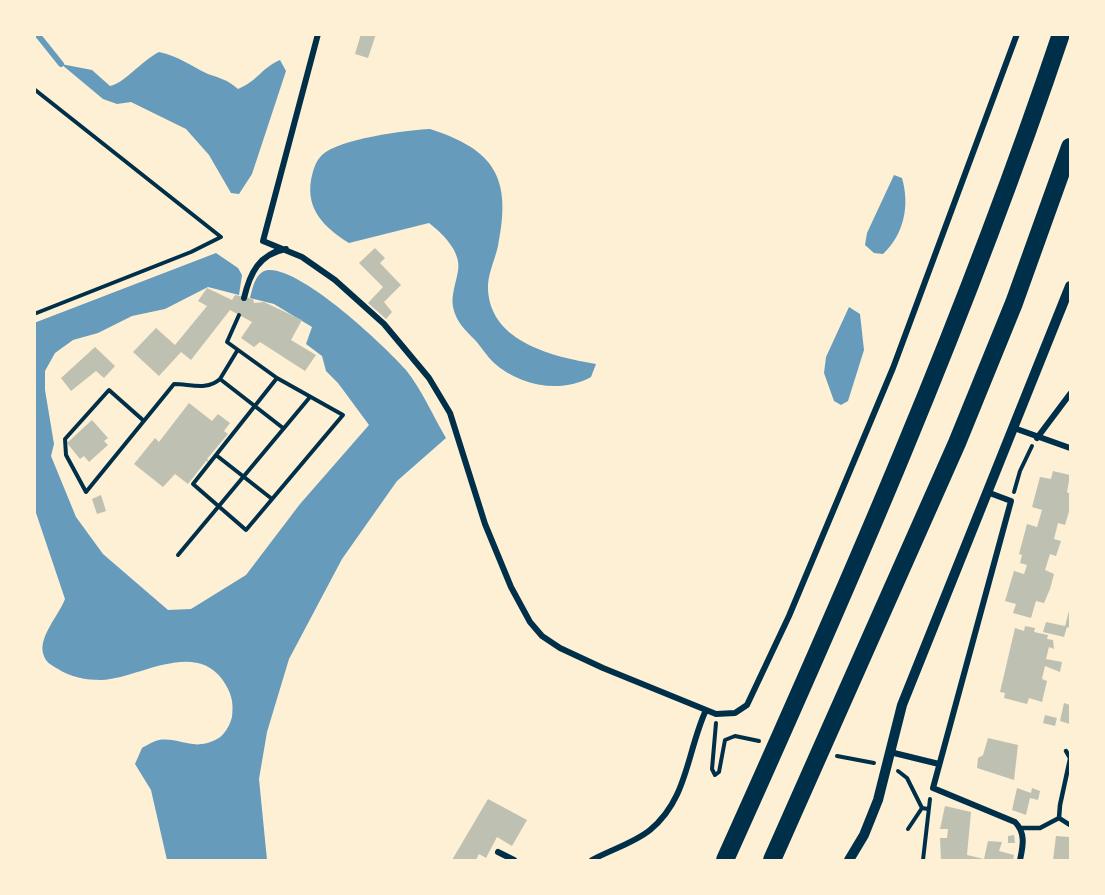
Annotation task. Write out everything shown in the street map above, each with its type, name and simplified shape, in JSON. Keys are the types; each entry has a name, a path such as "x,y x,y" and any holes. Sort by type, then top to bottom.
{"highway":[{"path":"725,861 830,627 912,431 975,274 1061,34"},
{"path":"772,861 957,443 1014,303 1071,147"}],"street":[{"path":"318,34 263,241 287,249 335,280 371,312 429,378 440,395 460,440 482,513 511,587 530,622 542,636 560,648 603,668 716,714 735,713 747,705 789,616 893,368 1017,34"},
{"path":"244,298 249,276 266,256 287,249"},
{"path":"849,861 864,835 878,800 902,705 1071,286"},
{"path":"1037,438 1071,394"},
{"path":"1014,428 1037,438 1071,448"},
{"path":"987,492 1011,501 933,788 1006,817 1021,828 1023,847 1020,861"},
{"path":"592,861 649,831 672,806 686,775 696,734 706,710"},
{"path":"890,752 939,764"},
{"path":"498,852 514,861"}],"lane":[{"path":"1059,818 1071,758 1066,751"},
{"path":"1059,818 1071,825"},
{"path":"1021,828 1040,828 1059,818"}],"path":[{"path":"34,89 221,237 190,252 34,314"},
{"path":"239,315 227,342 277,378 343,415 246,530 193,484 277,378"},
{"path":"144,421 109,390 65,439 66,455 86,492 131,438 174,384 214,385 237,351"},
{"path":"220,379 283,428"},
{"path":"178,555 310,397"},
{"path":"1011,501 1020,471 1037,438"},
{"path":"216,454 272,499"},
{"path":"715,736 712,769 715,775 719,772 725,741 735,736 743,738"},
{"path":"898,770 907,778 925,809 922,861"},
{"path":"908,829 925,809"}],"water":[{"path":"159,52 231,83 238,89 280,60 286,71 252,174 239,194 231,193 209,155 186,129 131,102 117,104 103,99 61,64 92,70 110,86 121,81"},
{"path":"430,129 452,137 484,157 494,170 500,185 502,222 488,290 492,308 500,323 513,335 528,344 562,357 596,364 591,377 567,385 540,385 515,377 493,362 456,317 453,294 458,271 457,257 445,238 429,223 349,243 332,231 319,217 314,209 310,191 314,170 322,155 331,149 357,140 390,133"},
{"path":"894,175 902,178 905,199 903,219 896,238 890,246 883,254 874,253 865,245 867,233"},
{"path":"216,253 238,268 242,275 239,295 208,287 165,309 132,316 98,333 73,340 55,353 45,371 45,390 54,444 51,456 76,517 103,554 168,610 191,609 246,575 300,504 369,425 338,383 326,371 322,356 306,344 312,327 274,304 250,298 255,281 264,271 284,273 302,282 362,327 406,370 446,438 397,481 342,559 289,659 267,732 259,779 267,860 167,860 151,790 135,764 142,748 150,743 167,740 201,744 220,738 228,727 233,706 228,688 222,679 210,668 196,663 180,662 115,678 90,679 63,672 49,663 43,653 44,640 65,599 35,510 34,323"},
{"path":"849,307 860,314 864,350 848,401 841,405 834,401 824,373 826,357"}],"building":[{"path":"361,34 376,34 368,58 355,54"},
{"path":"375,248 385,258 380,263 401,285 384,302 392,312 386,319 368,303 383,287 359,263"},
{"path":"207,288 232,300 235,295 253,299 254,303 264,302 302,320 291,340 316,355 305,371 260,342 254,347 241,338 252,322 230,310 191,360 181,352 159,376 133,352 156,328 175,345 207,306 198,301"},
{"path":"95,347 115,366 104,378 96,371 71,391 61,378"},
{"path":"189,403 212,421 218,414 230,423 224,431 228,434 207,459 209,462 206,461 188,484 175,474 163,487 134,464 155,438 159,442"},
{"path":"92,420 108,438 104,441 108,445 89,462 84,456 80,459 67,443"},
{"path":"1053,471 1070,475 1067,492 1070,494 1070,508 1065,525 1058,523 1054,539 1061,541 1056,556 1050,554 1045,570 1054,574 1050,589 1044,603 1036,601 1031,618 1013,613 1016,604 1005,601 1014,571 1024,574 1027,565 1020,563 1022,555 1019,554 1027,524 1037,527 1042,510 1032,507 1040,477 1051,479"},
{"path":"101,495 106,511 97,514 92,499"},
{"path":"1070,607 1070,628 1067,627 1064,637 1043,632 1046,622 1065,626"},
{"path":"1025,626 1035,628 1034,632 1048,635 1047,639 1053,640 1054,649 1049,647 1046,659 1062,662 1060,672 1045,666 1042,679 1047,681 1042,702 1029,698 1027,704 1004,698 1005,693 1000,692 1015,628 1024,631"},
{"path":"1064,703 1070,705 1070,724 1060,721"},
{"path":"1045,715 1057,718 1055,726 1043,723"},
{"path":"988,738 1018,745 1014,780 977,768 978,758 983,755"},
{"path":"1017,788 1031,793 1032,788 1040,791 1038,800 1030,798 1026,815 1012,810"},
{"path":"488,799 527,820 512,846 497,837 486,858 479,854 476,860 452,860"},
{"path":"945,806 971,812 967,855 984,859 988,841 1002,842 999,851 1014,855 1013,860 941,860 940,838 947,838 948,829 940,829"},
{"path":"1014,835 1015,843 1008,843 1008,836"},
{"path":"1056,836 1070,837 1070,860 1053,860"}],"waterway":[{"path":"37,34 61,64"}]}
